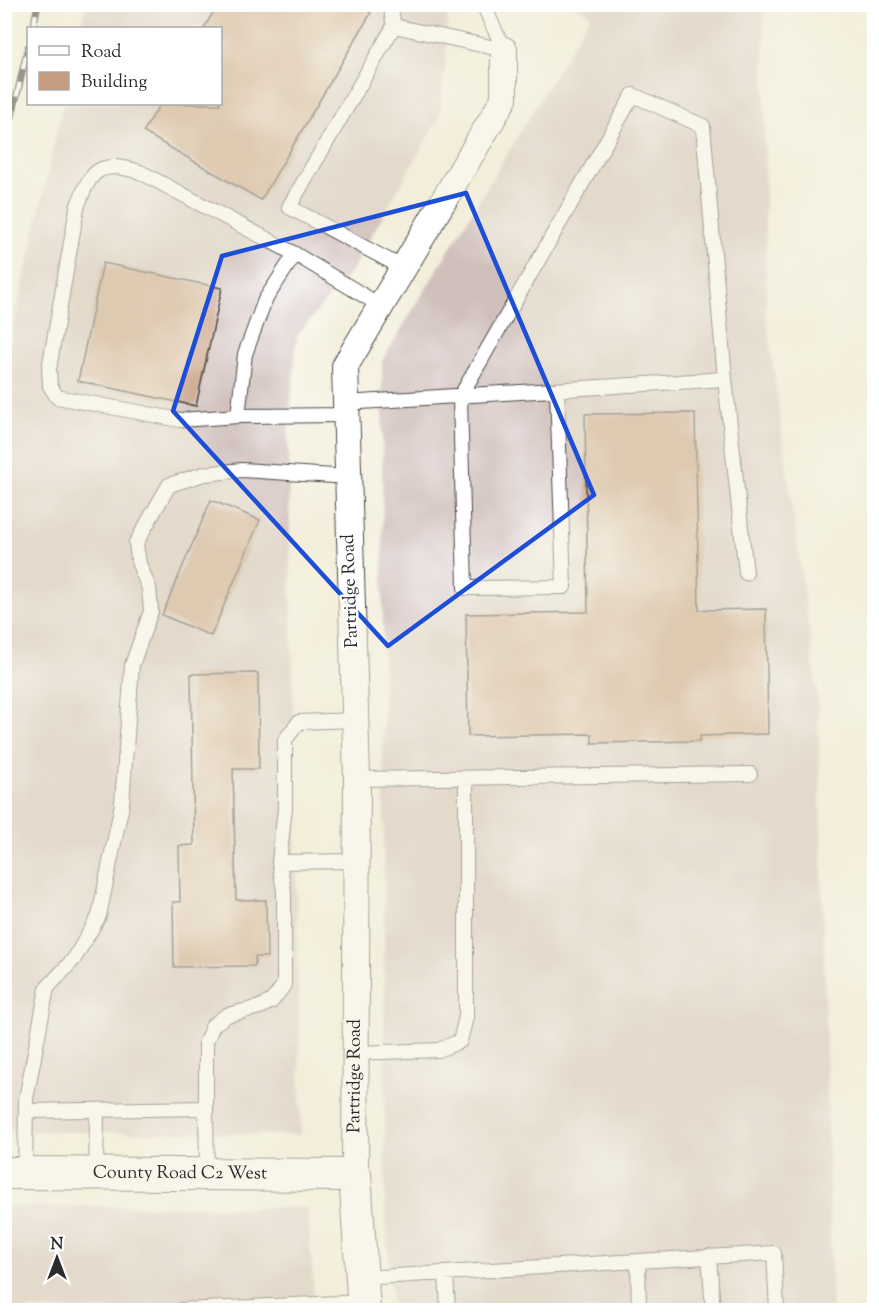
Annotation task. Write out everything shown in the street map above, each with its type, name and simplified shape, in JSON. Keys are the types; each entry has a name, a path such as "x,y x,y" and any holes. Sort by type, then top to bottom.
{"street":[{"name":"Partridge Road","path":"355,1175 357,779 345,366 504,99 504,50"},
{"name":"County Road C2 West","path":"15,1173 355,1175"},
{"path":"355,1175 363,1297"}],"lane":[{"path":"390,4 394,26 289,207 403,268"},
{"path":"483,4 504,50"},
{"path":"394,26 504,50"},
{"path":"556,390 564,587 465,588 460,397 633,95 703,126 725,379 746,573"},
{"path":"381,306 296,254 140,172 116,165 100,169 86,184 75,219 49,369 50,386 57,398 180,420 346,409 460,397 725,379"},
{"path":"238,416 245,354 265,300 296,254"},
{"path":"15,1173 47,988 74,959 99,916 122,804 132,665 151,611 149,588 139,564 136,543 169,485 204,474 242,470 348,477"},
{"path":"207,1174 206,1042 213,1025 227,1015 260,1007 272,1001 284,985 284,891 279,862 285,808 285,740 299,722 355,720"},
{"path":"357,779 750,774"},
{"path":"356,1053 439,1050 460,1041 466,1017 465,778"},
{"path":"279,862 357,861"},
{"path":"26,1111 206,1108"},
{"path":"96,1174 97,1110"},
{"path":"182,1311 249,1309 363,1297 446,1273 774,1253 777,1311"},
{"path":"709,1256 713,1311"},
{"path":"638,1262 639,1311"},
{"path":"446,1273 448,1311"}],"highlighted area":[{"path":"466,193 594,495 388,646 173,411 222,256"}],"shaded area":[{"path":"86,5 452,5 448,9 446,59 439,118 353,268 297,336 288,433 301,1135 5,1131 5,365 63,105 222,105 222,27 80,27"},
{"path":"574,5 764,5 766,313 818,698 832,1310 392,1310 385,1205 382,361 591,15"},
{"path":"5,1206 308,1208 315,1310 5,1310"}],"building":[{"path":"218,4 357,4 371,13 261,200 143,132 159,105 222,105 222,27 205,27"},
{"path":"103,263 222,288 196,406 78,381"},
{"path":"695,413 699,610 766,609 768,734 700,736 700,741 592,743 592,734 468,736 466,614 588,612 585,414"},
{"path":"211,500 260,520 211,636 162,615"},
{"path":"258,673 259,769 233,769 236,900 266,900 267,957 255,957 255,966 174,967 173,902 180,902 179,846 194,845 191,674"}],"railway":[{"path":"33,27 38,4"},
{"path":"4,151 27,51"}]}
